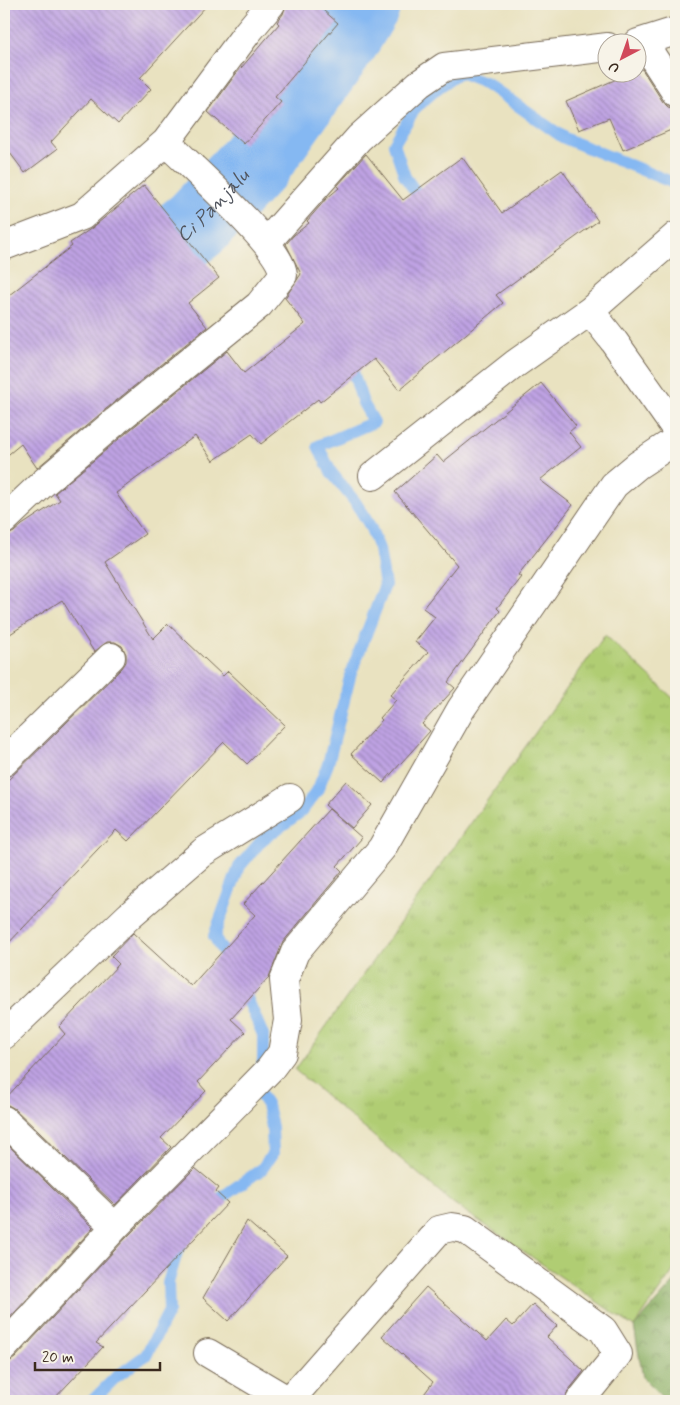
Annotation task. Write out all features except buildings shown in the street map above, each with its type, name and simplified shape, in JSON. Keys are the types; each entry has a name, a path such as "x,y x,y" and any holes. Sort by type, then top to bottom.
{"street":[{"path":"4,246 82,216 166,142 247,33 272,4"},
{"path":"648,40 676,31"},
{"path":"259,235 359,138 419,84 444,67 598,47"},
{"path":"648,53 676,93"},
{"path":"4,520 42,484 116,421 260,305 283,275 279,260 259,235 166,142"},
{"path":"374,476 515,364 590,311 676,236"},
{"path":"590,311 613,340 676,429"},
{"path":"4,1347 115,1227 250,1089 282,1053 288,1020 284,980 295,952 382,848 461,709 614,486 638,465 676,440"},
{"path":"4,762 111,658"},
{"path":"4,1035 130,916 203,852 290,798"},
{"path":"4,1120 115,1227"},
{"path":"208,1353 289,1401 439,1230 452,1227 465,1229 603,1330 618,1354 580,1401"}],"green space":[{"path":"605,635 676,701 676,1267 634,1327 453,1203 295,1070"},
{"path":"676,1280 676,1401 666,1401 643,1378 634,1327"}],"waterway":[{"name":"Ci Panjalu","path":"4,348 134,273 197,224 255,162 344,36 363,4"},
{"path":"422,206 421,199 405,177 394,144 415,108 459,73 487,84 564,138 676,184"},
{"path":"230,964 214,936 239,867 262,840 301,812 317,791 328,764 351,673 385,585 379,549 370,526 356,503 331,472 318,446 374,422 363,403 349,359"},
{"path":"208,1207 262,1169 273,1153 272,1127 267,1105 259,1093 263,1059 263,1035 242,986"},
{"path":"92,1401 116,1377 146,1355 169,1311 168,1283 178,1249 181,1245"}]}
